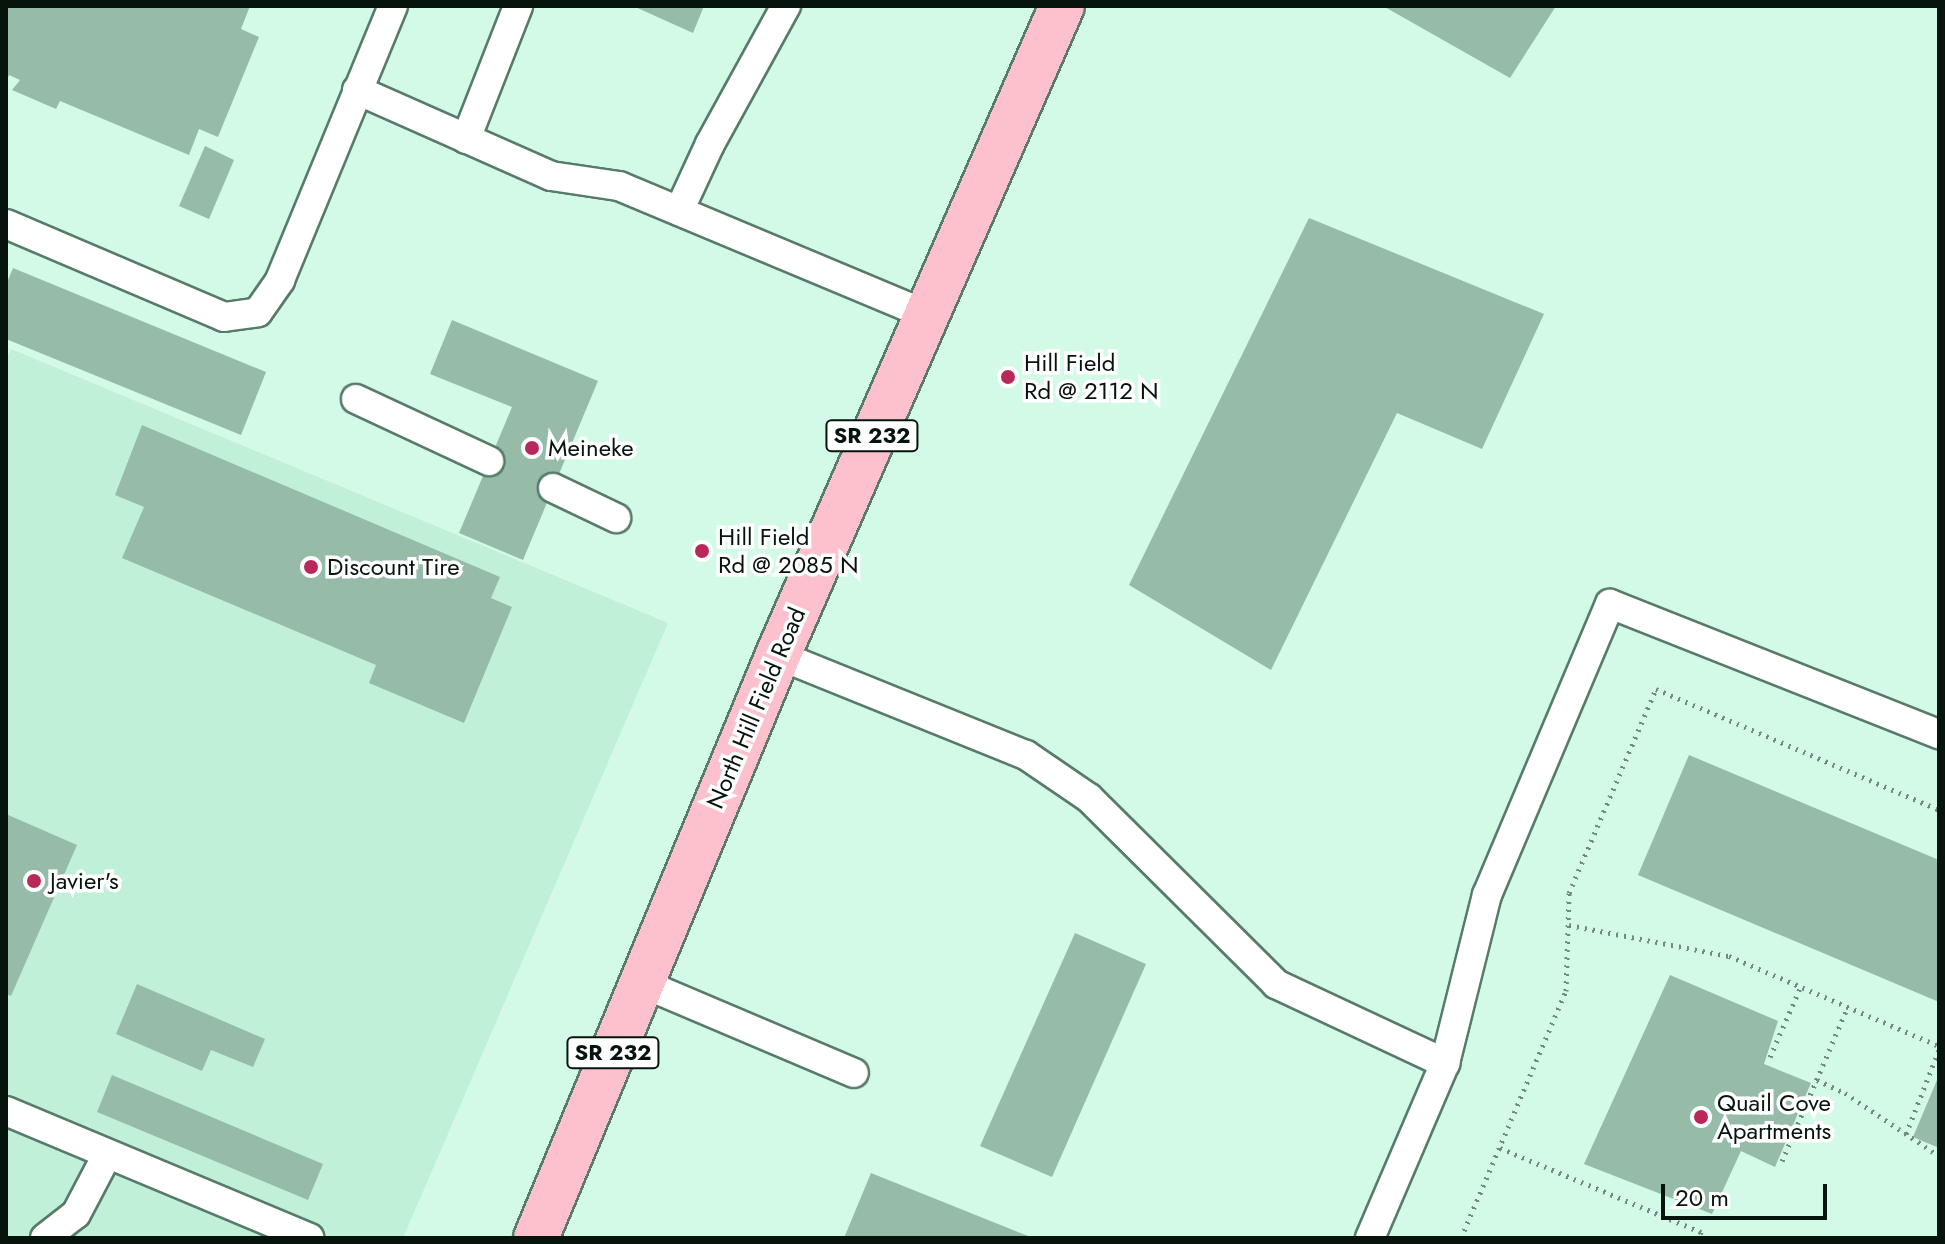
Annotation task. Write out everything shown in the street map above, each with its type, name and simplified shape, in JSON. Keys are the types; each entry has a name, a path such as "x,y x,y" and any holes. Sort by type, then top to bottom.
{"main road":[{"name":"North Hill Field Road","path":"536,1238 778,655 1062,6"}],"lane":[{"path":"6,224 224,317 258,312 280,280 393,6"},
{"path":"466,139 518,6"},
{"path":"679,211 710,144 786,6"},
{"path":"357,90 551,176 619,186 925,314"},
{"path":"356,399 489,461"},
{"path":"553,488 616,518"},
{"path":"1370,1238 1445,1063 1487,895 1610,604 1939,734"},
{"path":"778,655 1026,755 1089,798 1276,984 1445,1063"},
{"path":"642,983 854,1073"},
{"path":"6,1111 298,1236"},
{"path":"45,1238 76,1214 107,1155"}],"path":[{"path":"1461,1238 1566,991 1569,893 1656,689 1939,810"},
{"path":"1569,925 1729,956 1939,1048 1906,1134"},
{"path":"1770,1057 1801,986"},
{"path":"1782,1161 1848,1006"},
{"path":"1817,1080 1845,1093 1939,1156"},
{"path":"1500,1148 1701,1232 1699,1238"}],"shaded area":[{"path":"11,349 668,623 403,1238 6,1238 6,360"}],"building":[{"path":"6,6 250,6 241,29 259,37 218,137 199,129 189,155 60,101 56,109 12,90 20,80 9,75 6,83"},
{"path":"633,6 704,6 693,33"},
{"path":"1383,6 1556,6 1510,78"},
{"path":"205,146 234,160 209,219 179,206"},
{"path":"1309,218 1544,314 1482,449 1397,413 1271,670 1129,585"},
{"path":"13,268 266,372 241,435 6,339 6,285"},
{"name":"Meineke","path":"452,320 598,381 523,560 459,533 512,407 430,374"},
{"name":"Discount Tire","path":"142,425 500,577 491,598 512,607 464,723 369,683 376,665 122,558 144,507 115,495"},
{"path":"1689,755 1939,860 1939,1002 1638,875"},
{"name":"Javier's","path":"6,814 77,845 11,996 6,994"},
{"path":"1075,933 1146,964 1052,1177 980,1146"},
{"name":"Quail Cove Apartments","path":"1670,975 1778,1021 1764,1064 1811,1083 1775,1167 1741,1151 1712,1214 1584,1164"},
{"path":"137,984 265,1039 253,1067 211,1050 202,1071 116,1034"},
{"path":"112,1075 323,1164 308,1200 97,1112"},
{"path":"1939,1081 1939,1148 1913,1137"},
{"path":"871,1173 1033,1238 844,1238"}],"place":[{"name":"Hill Field Rd @ 2112 N","path":"1008,377"},
{"name":"Meineke","path":"532,448"},
{"name":"Hill Field Rd @ 2085 N","path":"702,551"},
{"name":"Discount Tire","path":"311,567"},
{"name":"Javier's","path":"34,881"},
{"name":"Quail Cove Apartments","path":"1701,1117"}]}
